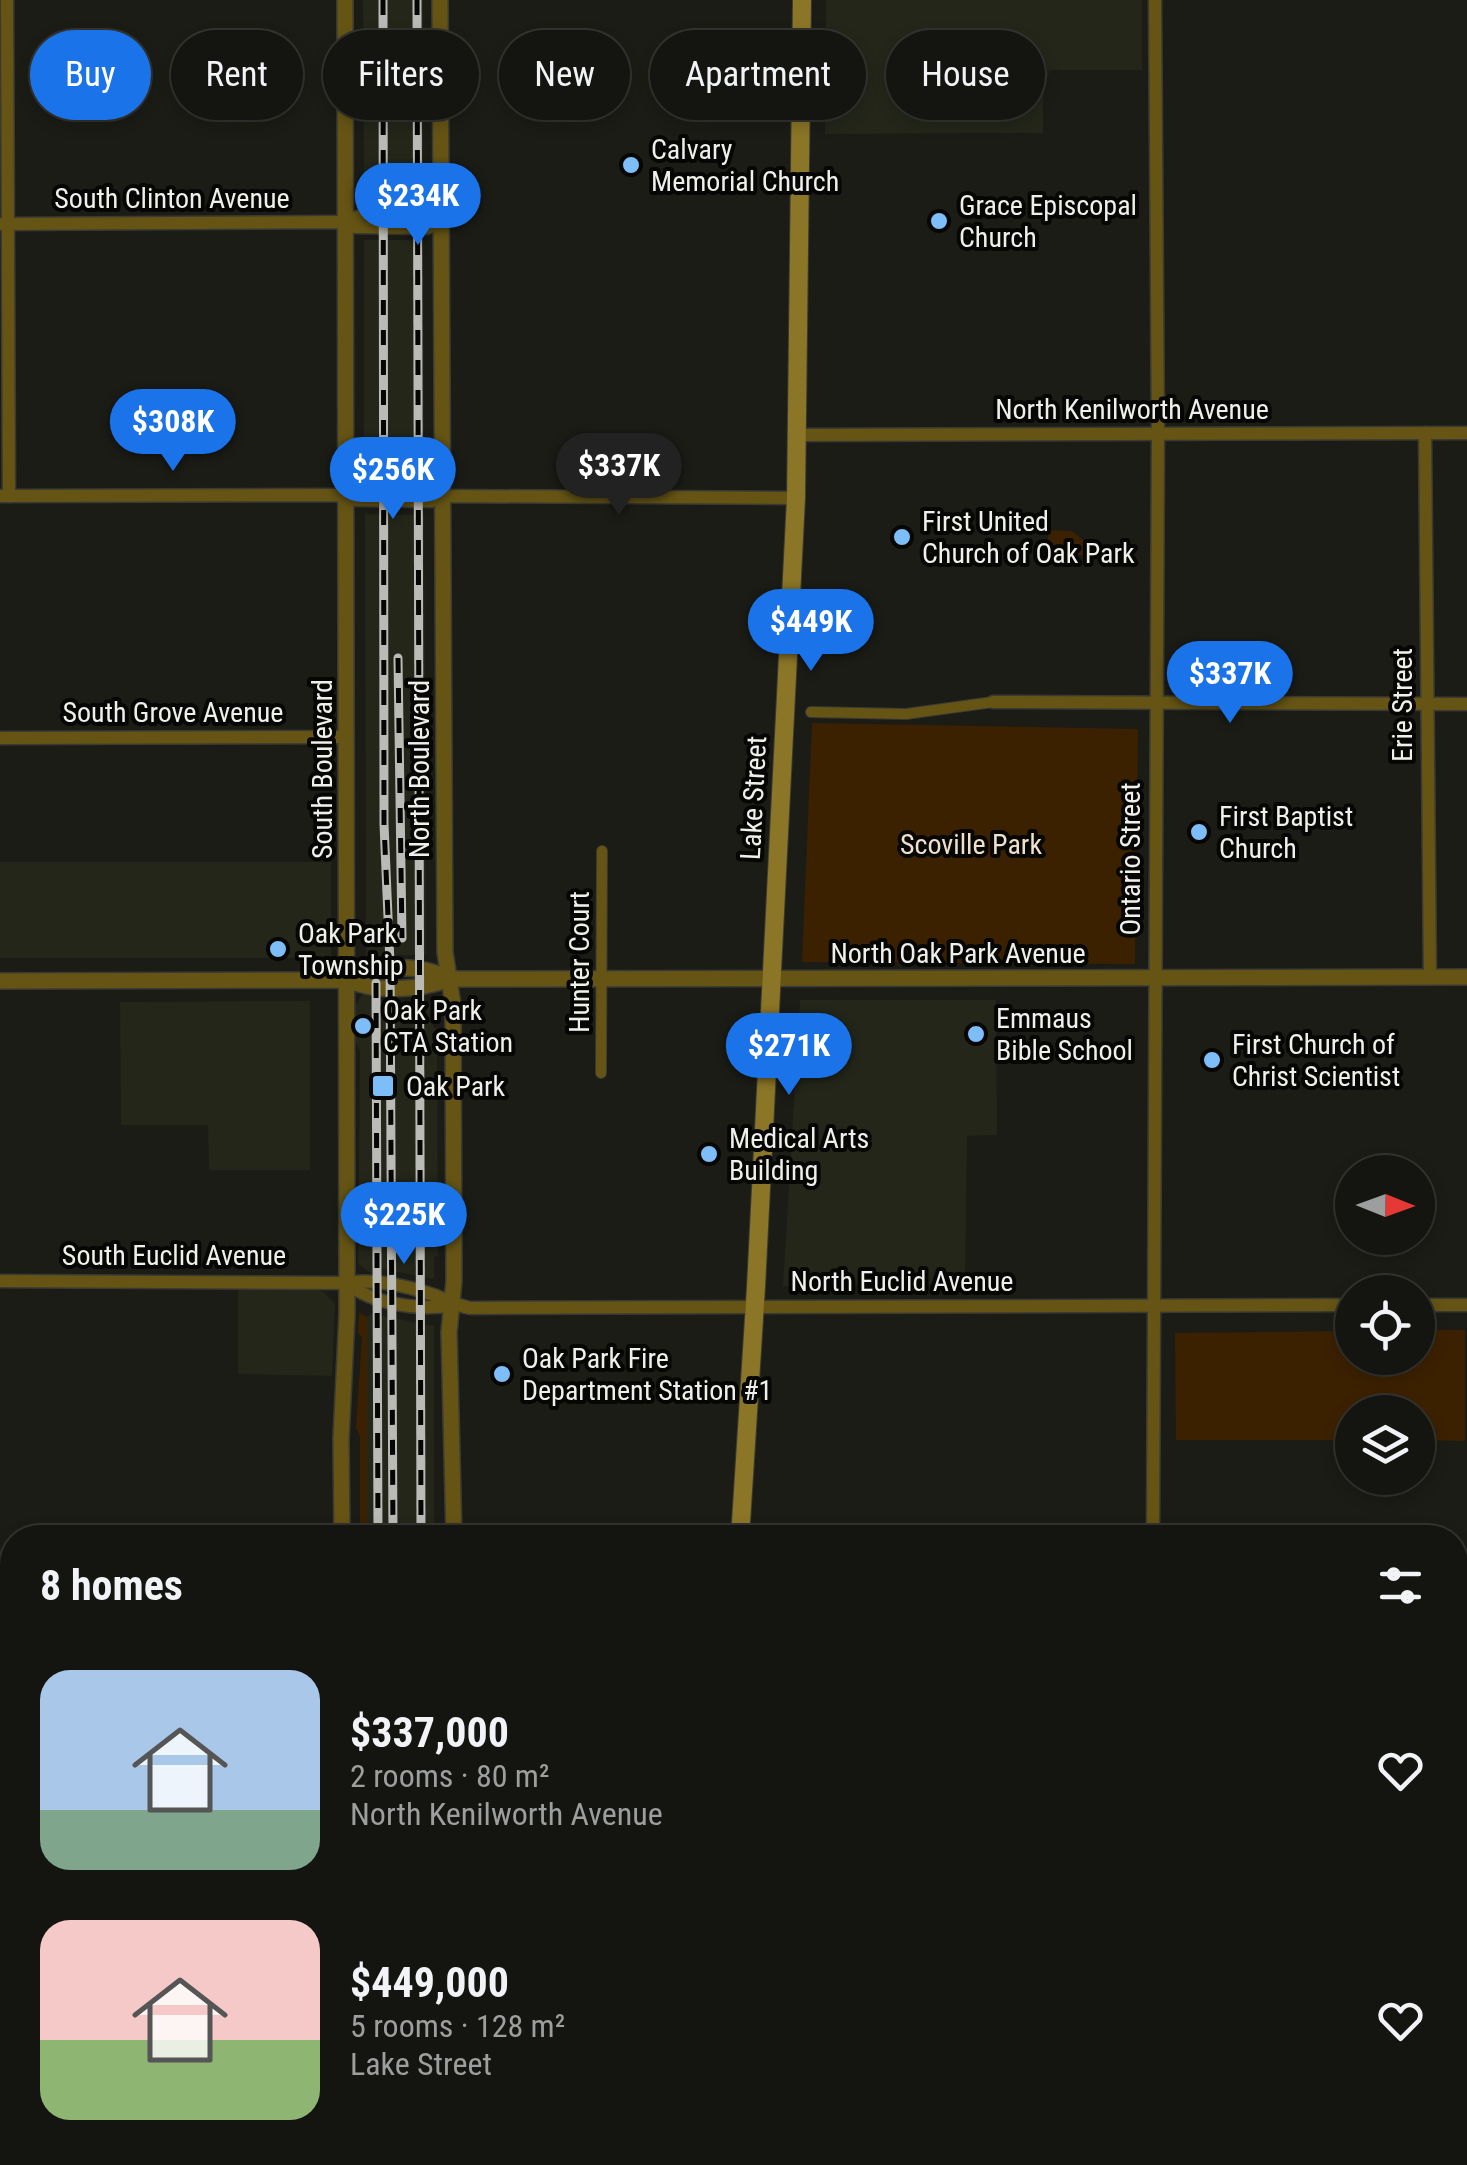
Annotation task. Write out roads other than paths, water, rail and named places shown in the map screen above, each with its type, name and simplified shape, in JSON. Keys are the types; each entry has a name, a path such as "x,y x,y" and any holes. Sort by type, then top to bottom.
{"main road":[{"name":"Lake Street","path":"741,1525 796,498 802,0"}],"street":[{"path":"7,0 4,496 346,495 356,500 432,500 442,496 796,498"},
{"name":"South Boulevard","path":"342,1525 348,980 345,0"},
{"name":"North Boulevard","path":"440,0 445,952 453,1005 454,1525"},
{"name":"Ontario Street","path":"1154,1525 1158,434 1155,0"},
{"name":"South Clinton Avenue","path":"4,224 345,222 355,215 426,215 440,222"},
{"name":"North Kenilworth Avenue","path":"797,435 1467,432"},
{"name":"Erie Street","path":"1425,433 1430,977"},
{"path":"811,712 906,714 993,702 1467,704"},
{"name":"South Grove Avenue","path":"0,738 346,737"},
{"name":"Hunter Court","path":"602,851 602,1073"},
{"name":"North Oak Park Avenue","path":"0,981 348,980 362,986 431,986 449,979 1467,977"},
{"name":"South Euclid Avenue","path":"0,1280 347,1282"},
{"name":"North Euclid Avenue","path":"347,1282 362,1295 432,1308 1335,1306"},
{"path":"1435,1305 1467,1305"}],"railway":[{"path":"383,0 384,824 390,963 393,1525"},
{"path":"417,0 421,1525"},
{"path":"398,658 402,938"},
{"path":"376,983 378,1525"}],"place":[{"name":"Calvary Memorial Church","path":"631,165"},
{"name":"Grace Episcopal Church","path":"939,221"},
{"name":"First United Church of Oak Park","path":"902,537"},
{"name":"First Baptist Church","path":"1199,832"},
{"name":"Oak Park Township","path":"278,949"},
{"name":"Oak Park CTA Station","path":"363,1026"},
{"name":"Emmaus Bible School","path":"976,1034"},
{"name":"First Church of Christ Scientist","path":"1212,1060"},
{"name":"Oak Park","path":"383,1086"},
{"name":"Medical Arts Building","path":"709,1154"},
{"name":"Oak Park Fire Department Station #1","path":"502,1374"}],"park label":[{"name":"Scoville Park","path":"971,844"}]}
